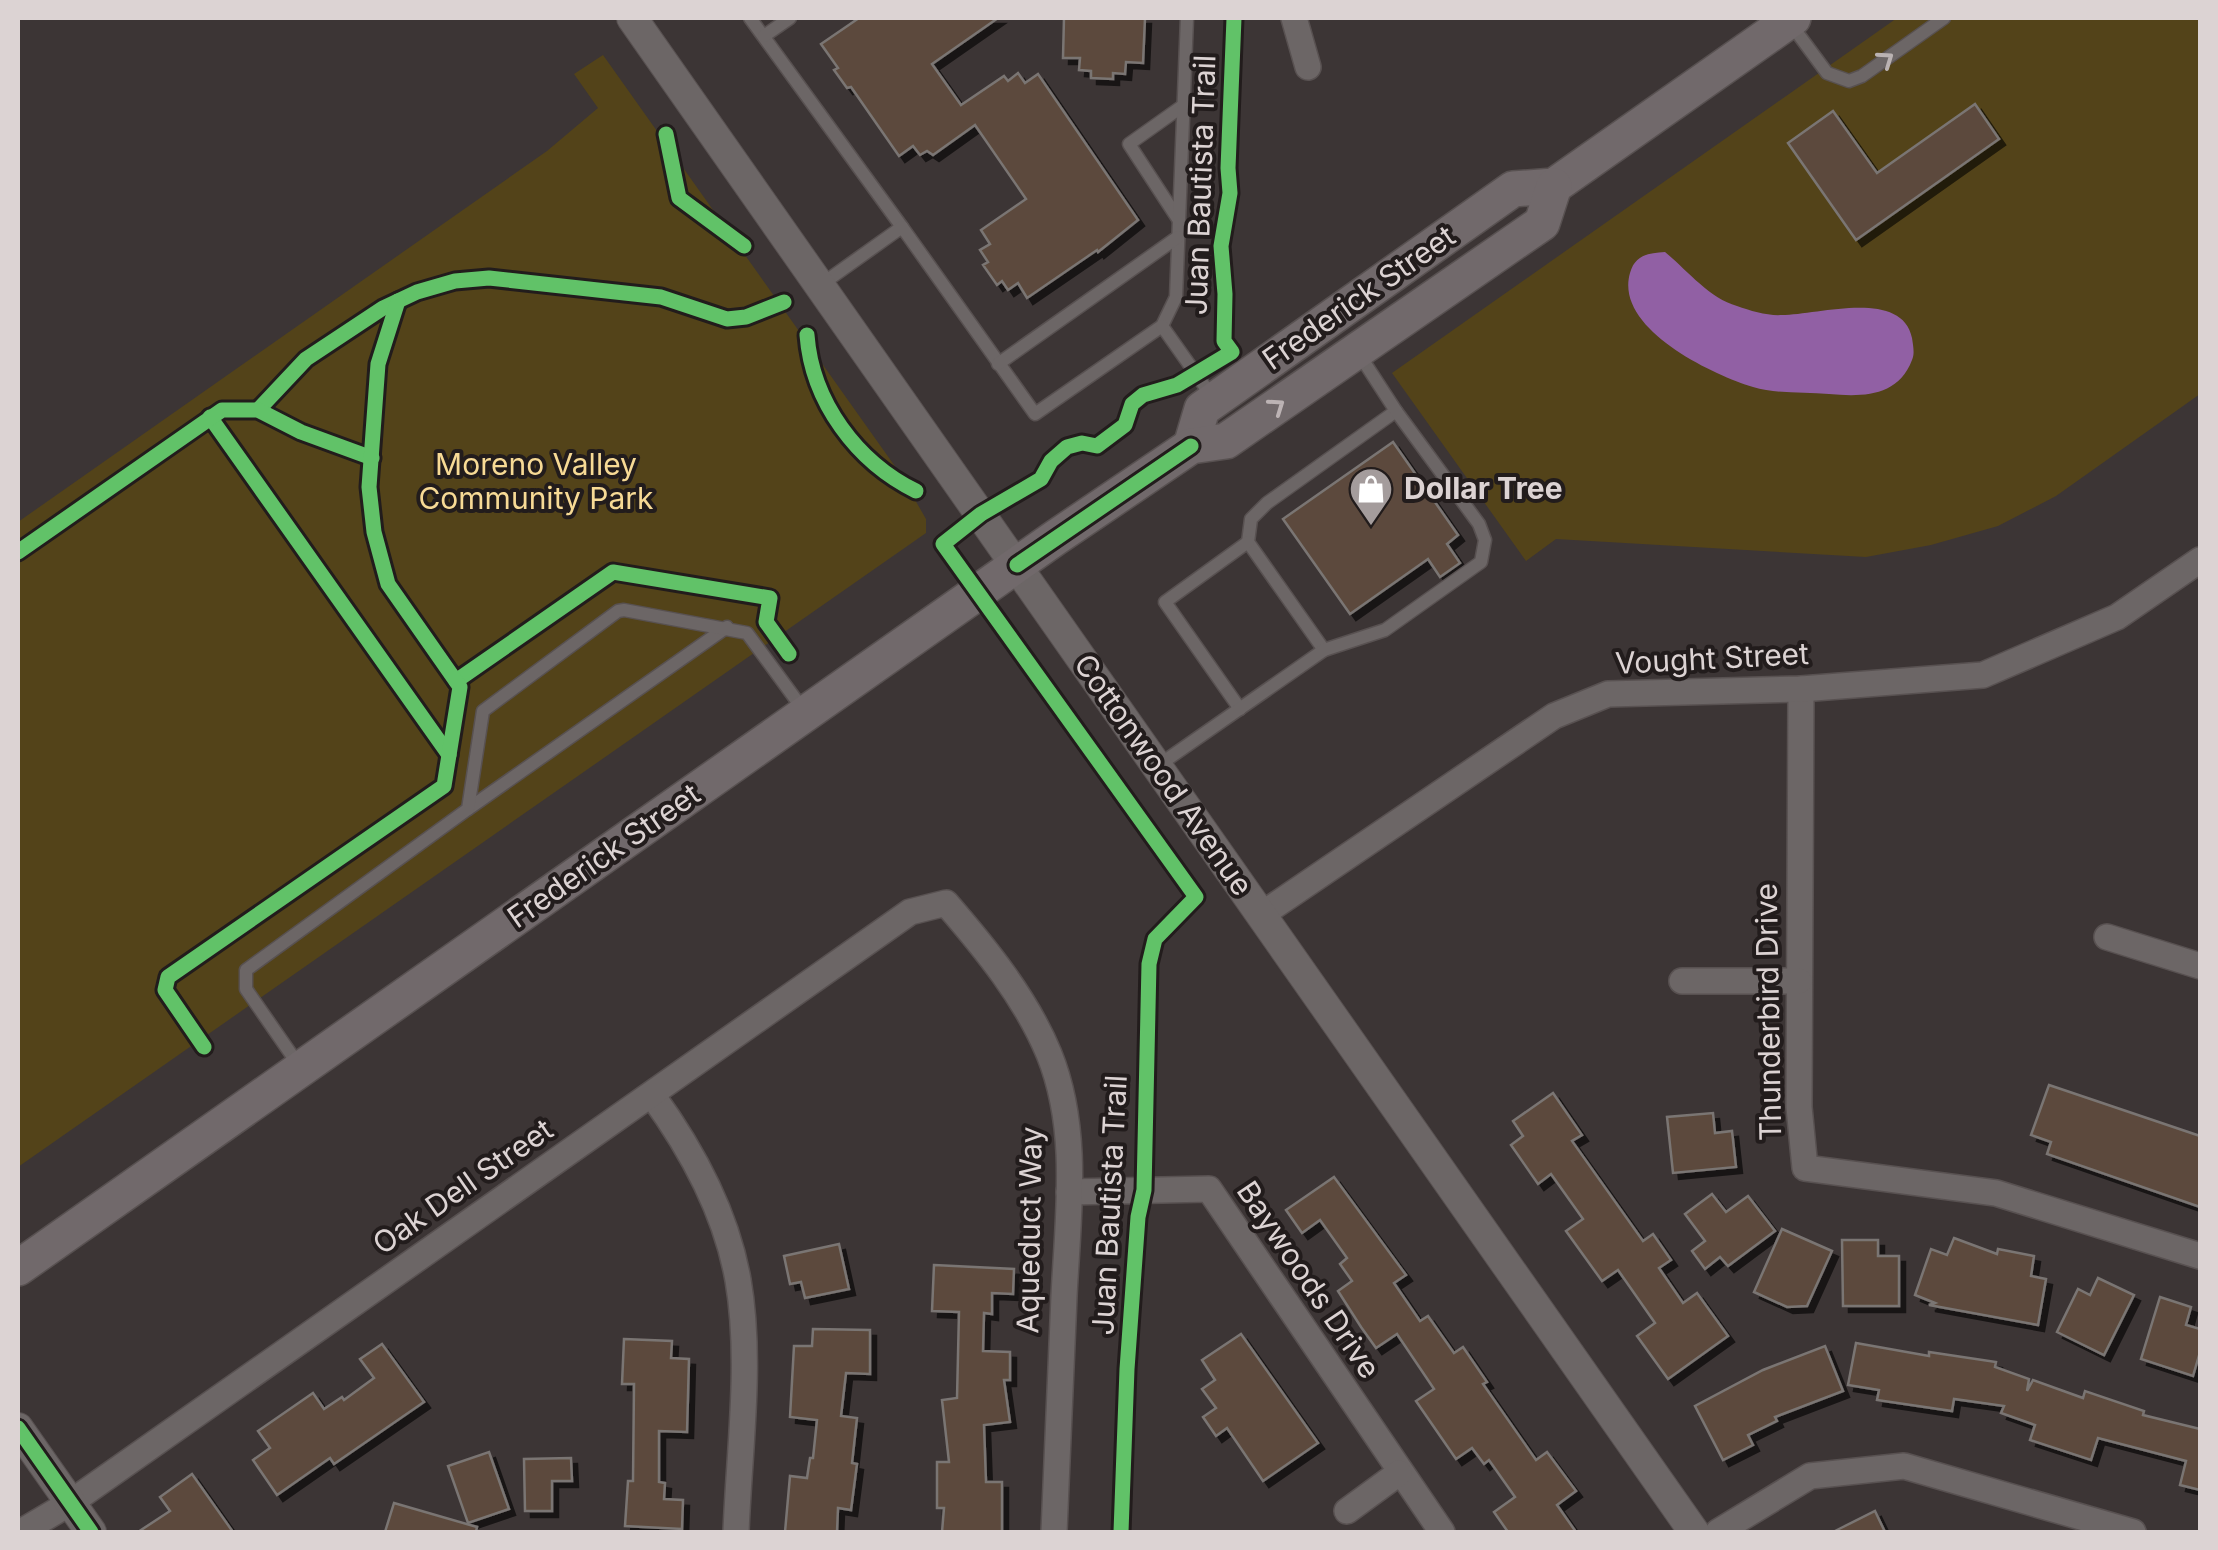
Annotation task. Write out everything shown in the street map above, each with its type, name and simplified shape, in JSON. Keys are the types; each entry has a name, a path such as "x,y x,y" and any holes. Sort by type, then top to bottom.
{"main road":[{"name":"Frederick Street","path":"1190,446 1202,408 1514,189 1554,186 1790,19"},
{"name":"Frederick Street","path":"18,1268 1190,446 1226,441 1542,223 1554,186"},
{"path":"1356,351 1356,332 1370,314 1440,262 1453,232"}],"street":[{"name":"Cottonwood Avenue","path":"632,18 1694,1532"},
{"path":"1294,18 1308,67"},
{"name":"Vought Street","path":"1261,915 1554,716 1608,694 1800,689 1983,674 2117,617 2200,560"},
{"name":"Thunderbird Drive","path":"1800,689 1799,1107 1805,1168 1996,1193 2200,1256"},
{"name":"Oak Dell Street","path":"21,1532 70,1503 910,912 946,903"},
{"name":"Aqueduct Way","path":"946,903 981,943 1028,1014 1048,1054 1068,1131 1069,1192 1054,1532"},
{"path":"2107,936 2200,966"},
{"path":"1682,981 1799,981"},
{"path":"652,1094 701,1170 738,1280 744,1341 736,1532"},
{"name":"Baywoods Drive","path":"1069,1192 1208,1190 1442,1532"},
{"path":"18,1428 91,1532"},
{"path":"1718,1532 1810,1476 1904,1466 2133,1532"},
{"path":"1347,1510 1399,1473"}],"lane":[{"path":"750,18 1035,414 1162,326 1176,296 1188,18"},
{"path":"764,36 790,18"},
{"path":"1790,19 1827,74 1850,81 1944,18"},
{"path":"1179,220 1128,144 1184,104"},
{"path":"820,286 902,227"},
{"path":"998,364 1178,236"},
{"path":"1162,326 1215,400"},
{"path":"1157,766 1324,650 1385,630 1481,562 1485,540 1479,524 1356,351"},
{"path":"1324,650 1248,542 1251,519 1396,411"},
{"path":"1240,710 1165,602 1248,542"},
{"path":"468,809 483,711 618,611 748,633 806,714"},
{"path":"301,1069 246,989 246,970 726,628"}],"green space":[{"path":"1897,18 2200,18 2200,394 2056,496 1998,526 1931,545 1866,557 1556,539 1526,561 1392,373"},
{"name":"Moreno Valley Community Park","path":"603,55 899,472 926,519 926,533 18,1167 18,522 547,151 598,108 574,74"}],"shaded area":[{"path":"1665,252 1717,297 1754,311 1782,315 1856,308 1892,313 1905,323 1912,338 1912,360 1898,381 1866,394 1781,392 1735,381 1670,346 1637,312 1629,293 1632,267 1643,256"}],"building":[{"path":"859,18 998,18 932,64 961,105 1004,76 1008,81 1018,73 1025,83 1038,74 1138,220 1098,252 1027,298 1018,283 1008,290 1002,281 997,285 983,265 988,262 980,250 990,244 981,230 1026,199 975,125 933,155 927,151 920,155 913,146 899,156 851,87 847,88 834,70 838,68 821,44"},
{"path":"1064,18 1145,18 1143,63 1126,62 1125,74 1113,73 1113,79 1091,78 1091,71 1079,70 1080,58 1063,58"},
{"path":"1975,104 1999,139 1856,240 1788,143 1833,111 1877,173"},
{"name":"Dollar Tree","path":"1393,442 1458,535 1447,544 1460,563 1440,577 1428,559 1350,614 1283,519"},
{"path":"2049,1085 2200,1136 2200,1207 2047,1154 2051,1142 2031,1135"},
{"path":"1553,1093 1582,1135 1572,1141 1643,1241 1653,1234 1671,1260 1659,1268 1683,1303 1697,1293 1728,1336 1668,1379 1637,1336 1655,1323 1618,1270 1602,1281 1566,1231 1583,1219 1551,1174 1538,1184 1511,1145 1523,1136 1513,1121"},
{"path":"1713,1113 1715,1133 1732,1131 1736,1167 1673,1173 1667,1117"},
{"path":"1334,1177 1406,1275 1394,1283 1420,1321 1428,1316 1454,1353 1463,1347 1487,1382 1483,1384 1536,1460 1547,1452 1576,1491 1557,1505 1576,1532 1508,1532 1494,1512 1515,1497 1489,1460 1484,1464 1472,1448 1456,1459 1416,1401 1434,1389 1397,1334 1376,1348 1361,1327 1338,1291 1352,1281 1340,1264 1347,1258 1320,1220 1302,1233 1286,1210"},
{"path":"1712,1194 1726,1212 1748,1196 1775,1231 1728,1266 1720,1257 1705,1269 1692,1251 1705,1241 1685,1214"},
{"path":"1782,1229 1832,1251 1807,1306 1787,1307 1754,1292"},
{"path":"1954,1238 1997,1254 1998,1249 2034,1256 2031,1276 2046,1279 2038,1325 1929,1305 1935,1303 1915,1295 1931,1249 1947,1255"},
{"path":"1842,1240 1878,1240 1878,1256 1899,1256 1899,1306 1843,1306"},
{"path":"839,1244 849,1289 805,1298 801,1282 790,1284 784,1256"},
{"path":"934,1265 1014,1269 1013,1294 992,1293 992,1314 984,1313 983,1351 1010,1352 1010,1380 1004,1380 1010,1422 984,1425 986,1482 1002,1482 1002,1532 942,1532 944,1508 937,1508 937,1462 949,1462 942,1400 957,1398 959,1312 932,1311"},
{"path":"2098,1278 2134,1295 2104,1355 2057,1332 2078,1289 2090,1295"},
{"path":"2160,1297 2191,1307 2186,1325 2200,1329 2200,1352 2193,1376 2141,1359"},
{"path":"813,1329 870,1330 870,1374 846,1373 841,1416 857,1418 851,1510 838,1508 837,1532 785,1532 790,1476 807,1478 813,1458 817,1420 790,1417 794,1346 812,1346"},
{"path":"1241,1334 1318,1443 1263,1481 1227,1428 1216,1436 1203,1417 1216,1408 1202,1389 1215,1380 1202,1360"},
{"path":"624,1339 672,1341 671,1358 689,1359 687,1432 659,1431 659,1482 665,1483 664,1499 683,1500 682,1529 625,1526 628,1481 633,1481 634,1384 622,1384"},
{"path":"1856,1343 1929,1356 1929,1352 1996,1362 1995,1367 2029,1379 2027,1391 2033,1380 2083,1398 2085,1391 2144,1411 2143,1415 2200,1429 2200,1490 2180,1485 2186,1461 2098,1438 2091,1460 2030,1440 2035,1425 2001,1413 2004,1406 1954,1399 1952,1411 1877,1400 1879,1390 1848,1385"},
{"path":"382,1344 424,1402 334,1464 330,1458 277,1495 253,1460 270,1448 258,1431 313,1393 324,1409 342,1397 344,1400 374,1378 360,1359"},
{"path":"1825,1346 1843,1391 1775,1417 1777,1421 1748,1435 1753,1445 1723,1460 1695,1406 1763,1370"},
{"path":"489,1452 509,1509 468,1523 448,1466"},
{"path":"571,1458 572,1481 552,1481 552,1511 525,1511 524,1459"},
{"path":"192,1474 233,1532 138,1532 170,1511 160,1497"},
{"path":"394,1503 477,1527 476,1532 385,1532"},
{"path":"1875,1511 1885,1532 1833,1532"}],"cycle path":[{"name":"Juan Bautista Trail","path":"1121,1532 1127,1369 1138,1217 1144,1190 1149,964 1155,939 1196,897 943,544 981,514 1041,479 1051,461 1067,447 1082,443 1097,446 1125,425 1132,404 1143,395 1177,385 1232,352 1224,341 1221,246 1230,193 1234,18"},
{"path":"666,134 679,198 744,246"},
{"path":"258,410 306,359 383,308 417,292 455,281 489,278 661,297 727,319 746,317 784,302"},
{"path":"204,1047 165,990 168,977 444,786 460,687 388,584 374,532 369,487 378,364 398,301"},
{"path":"807,335 818,384 841,427 875,464 916,491"},
{"path":"18,552 222,410 258,410 301,432 372,458"},
{"path":"210,417 449,755"},
{"path":"1017,565 1191,446"},
{"path":"456,681 613,572 770,598 766,622 789,654"},
{"path":"18,1428 91,1532"}],"place":[{"name":"Dollar Tree","path":"1371,527"}]}
